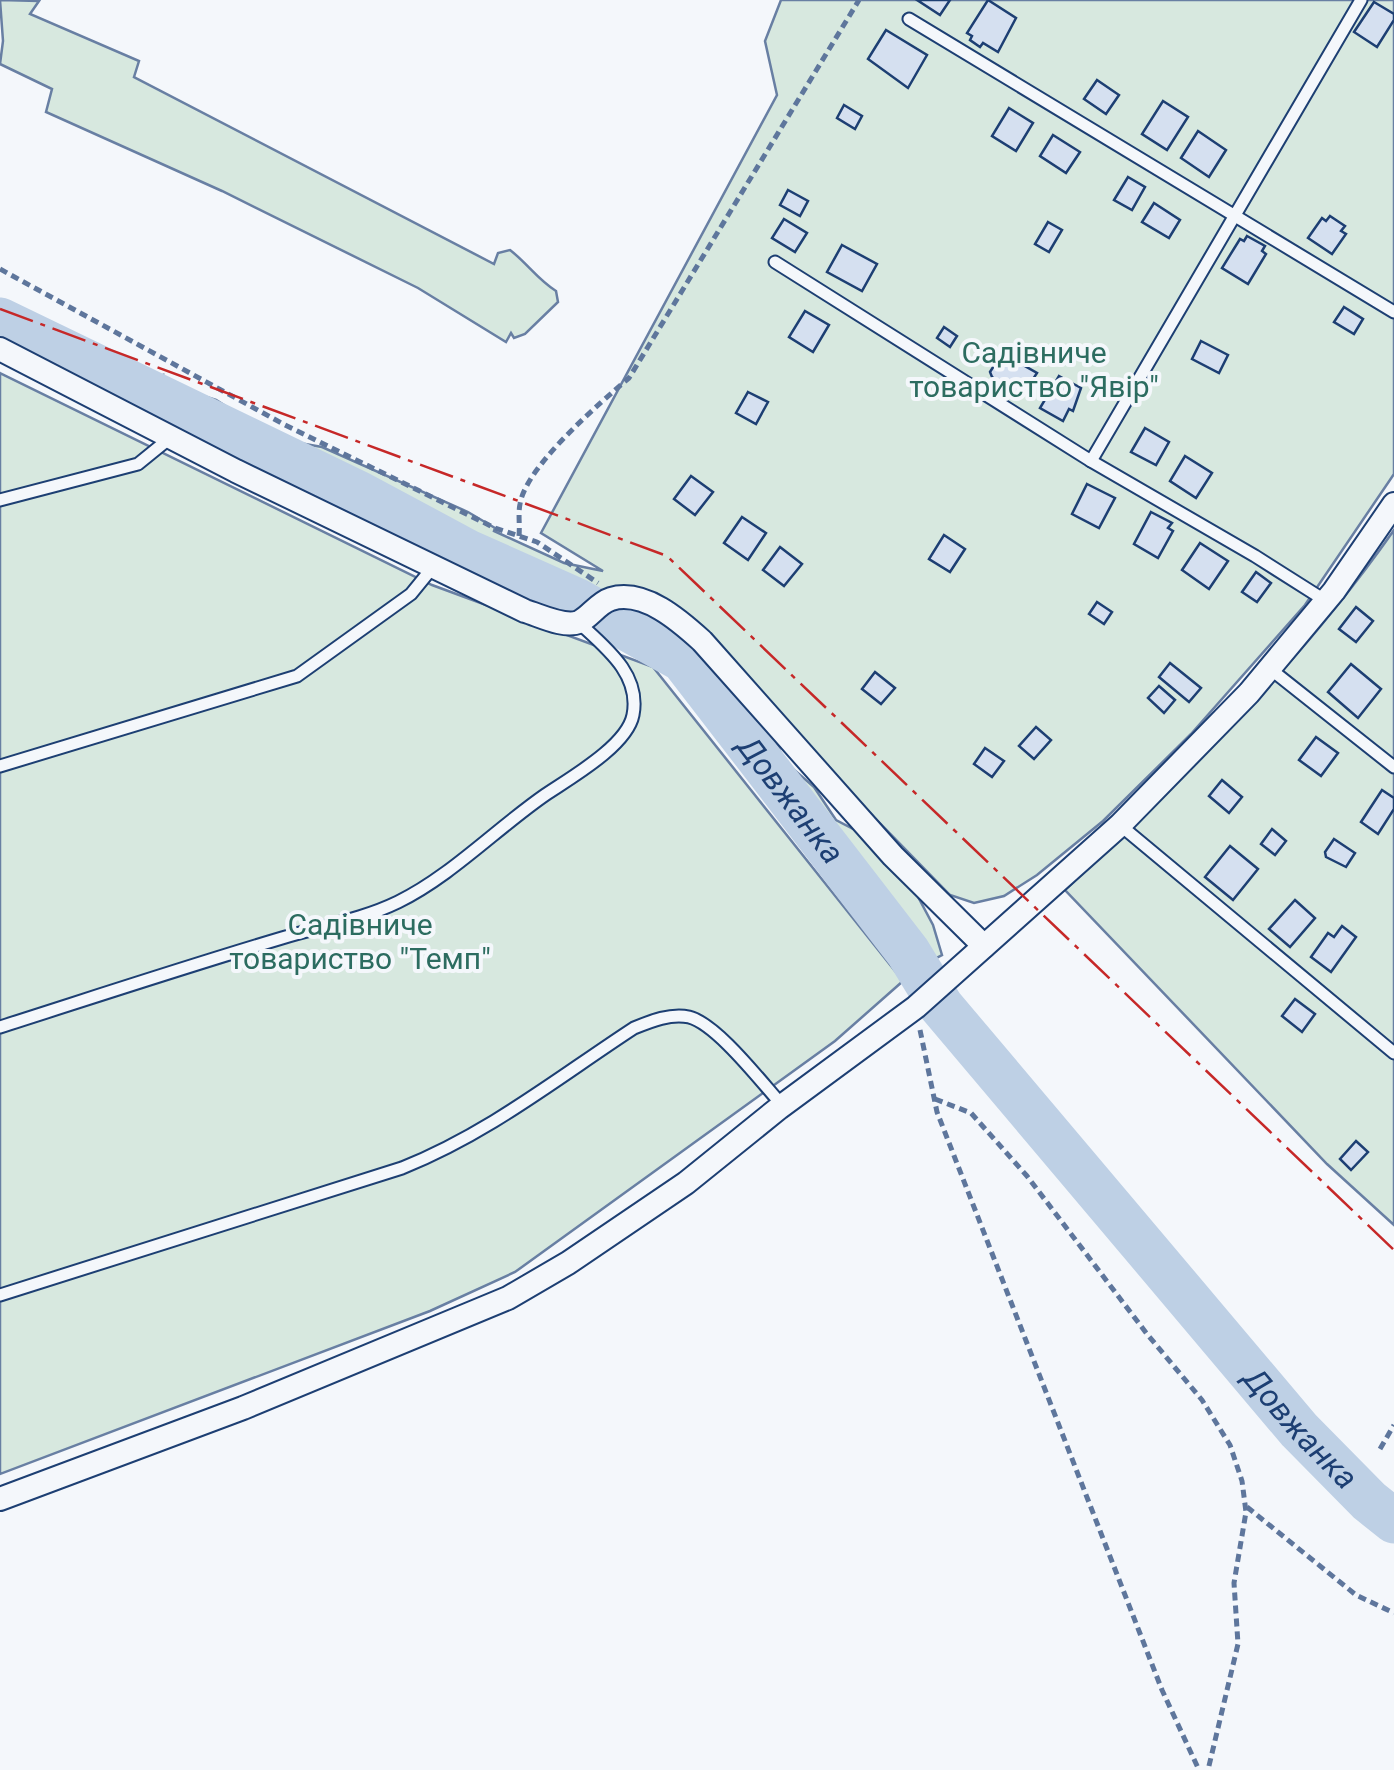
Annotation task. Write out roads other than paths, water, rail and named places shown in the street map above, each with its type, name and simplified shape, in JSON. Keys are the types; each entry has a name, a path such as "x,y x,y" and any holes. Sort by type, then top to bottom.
{"street":[{"path":"0,349 170,438 525,610 560,622 636,599 676,617 702,641 892,856 984,946"},
{"path":"0,1500 196,1427 508,1298 568,1263 686,1183 916,1007 1120,825 1270,668 1326,601 1394,504"}],"lane":[{"path":"1091,461 1361,0"},
{"path":"909,19 1394,312"},
{"path":"775,262 1091,461 1326,601"},
{"path":"0,500 138,464 170,438"},
{"path":"0,766 297,676 411,594 434,566"},
{"path":"0,1026 284,937 344,923 398,902 427,884 618,741 633,718 633,686 613,654 594,610"},
{"path":"1270,668 1394,766"},
{"path":"1120,825 1394,1053"},
{"path":"0,1295 439,1153 470,1138 634,1028 660,1018 690,1017 713,1032 783,1106"}],"waterway":[{"name":"Довжанка","path":"0,320 360,494 468,552 578,601 683,660 908,952 941,1006 1299,1430 1394,1521"}],"park label":[{"name":"Садівниче товариство \"Явір\"","path":"1034,370"},
{"name":"Садівниче товариство \"Темп\"","path":"360,942"}]}
